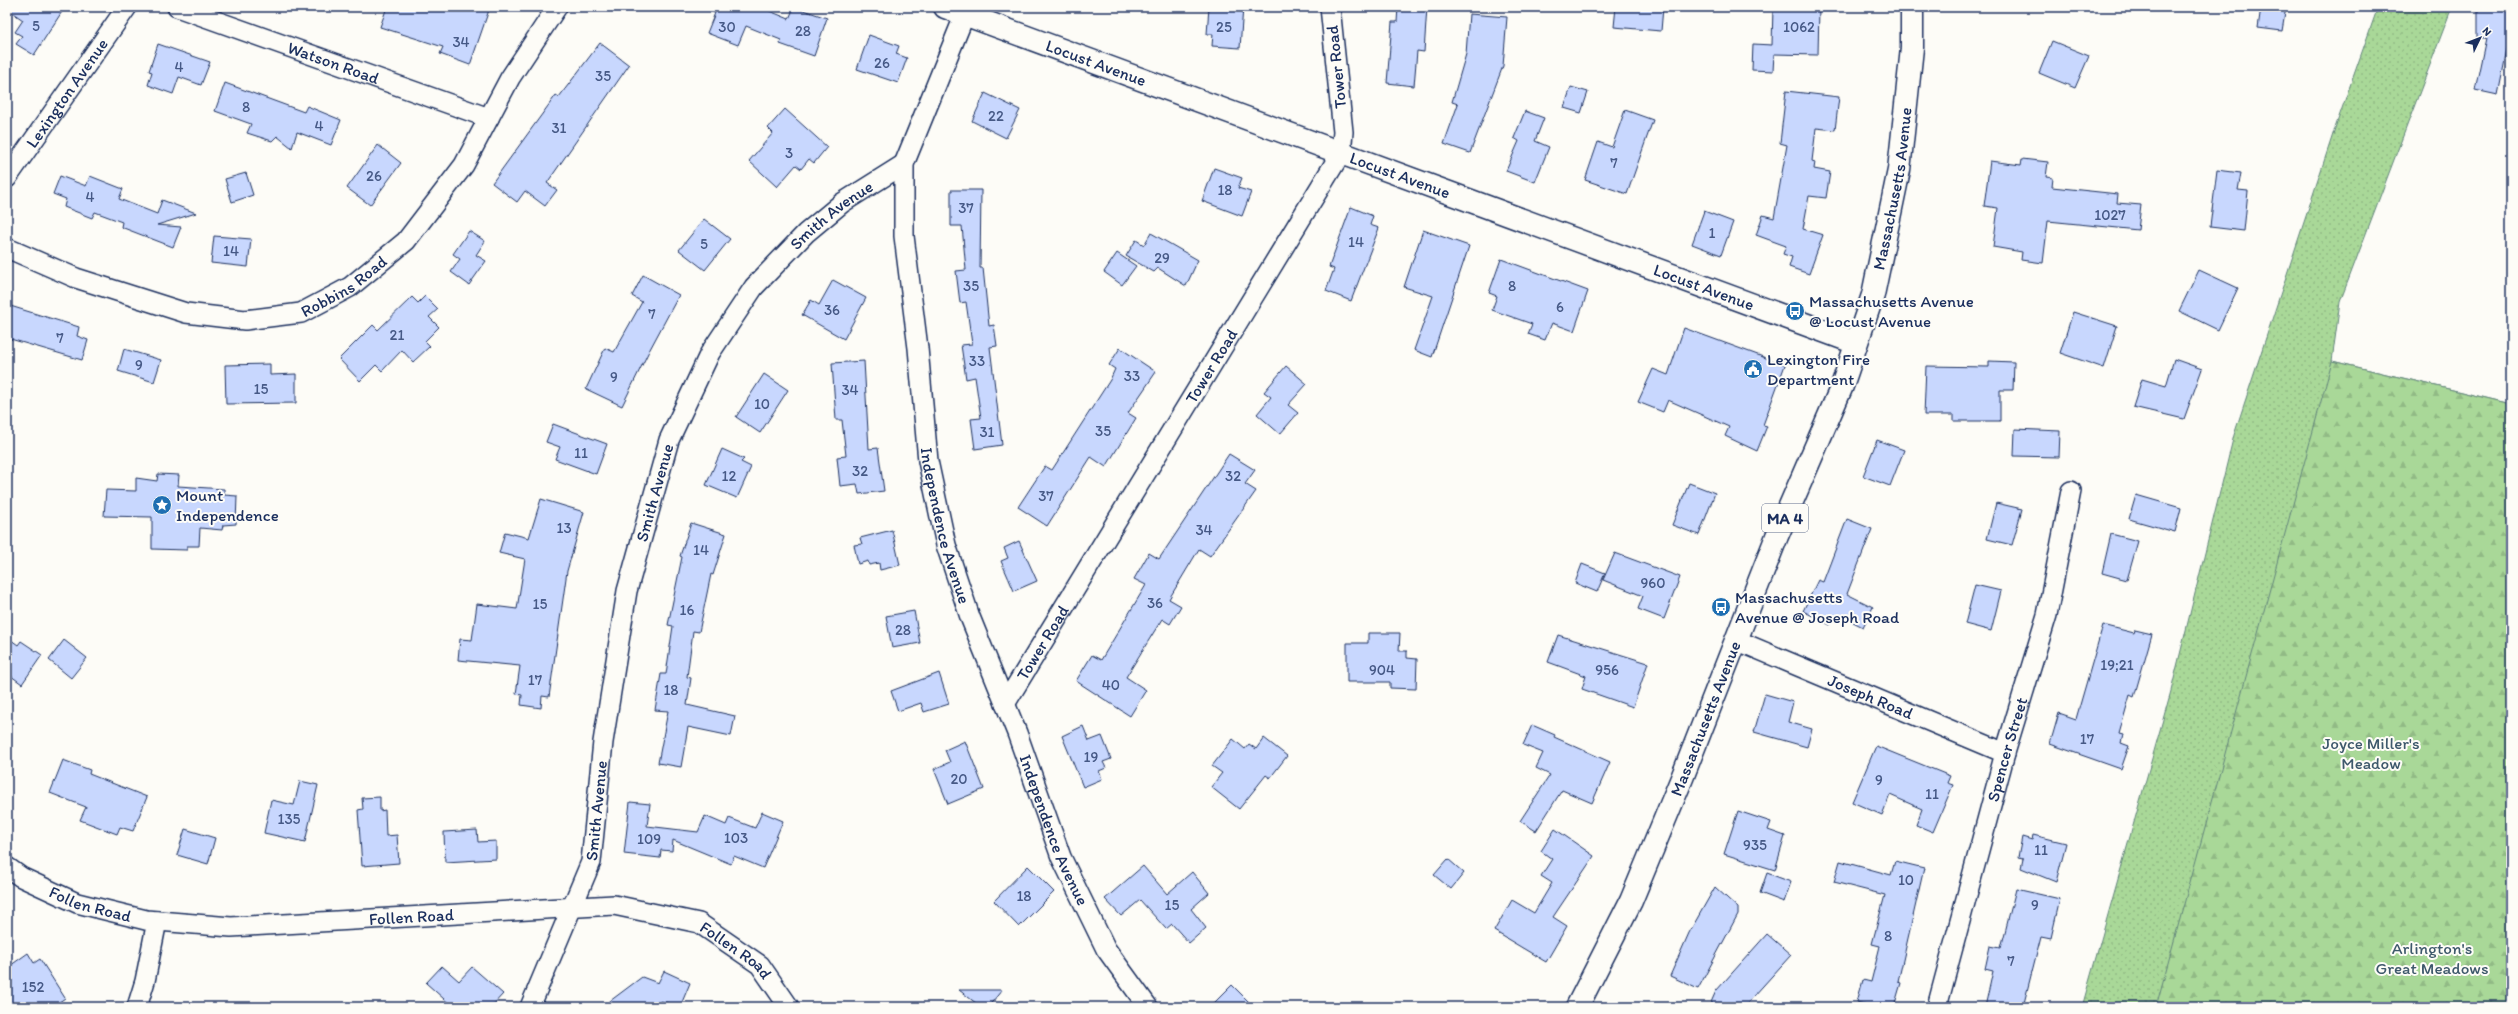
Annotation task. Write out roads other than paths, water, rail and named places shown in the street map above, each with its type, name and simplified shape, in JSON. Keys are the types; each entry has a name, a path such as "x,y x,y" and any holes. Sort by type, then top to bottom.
{"main road":[{"name":"Locust Avenue","path":"945,7 1856,343"},
{"name":"Massachusetts Avenue","path":"1577,1007 1630,902 1777,536 1842,386 1873,294 1899,170 1912,48 1912,7"}],"street":[{"name":"Lexington Avenue","path":"7,178 127,7"},
{"name":"Watson Road","path":"177,7 489,118"},
{"name":"Robbins Road","path":"7,248 76,278 186,314 245,320 300,312 350,287 406,241 464,165 510,78 557,7"},
{"name":"Tower Road","path":"1005,704 1341,153 1343,132 1330,7"},
{"name":"Independence Avenue","path":"965,14 904,164 904,236 918,348 928,461 946,545 970,617 1005,704 1061,857 1106,949 1148,1007"},
{"name":"Smith Avenue","path":"530,1007 591,862 603,742 627,591 669,440 710,353 754,286 806,233 842,203 904,164"},
{"name":"Spencer Street","path":"1937,1007 2005,754 2047,615 2071,491"},
{"name":"Joseph Road","path":"1736,640 2005,754"},
{"name":"Follen Road","path":"7,867 77,903 158,921 231,927 614,905 699,923 760,965 789,1007"},
{"path":"137,1007 145,981 158,921"}],"place":[{"name":"Massachusetts Avenue @ Locust Avenue","path":"1795,311"},
{"name":"Lexington Fire Department","path":"1753,369"},
{"name":"Mount Independence","path":"162,505"},
{"name":"Massachusetts Avenue @ Joseph Road","path":"1721,607"}],"park label":[{"name":"Joyce Miller's Meadow","path":"2371,753"},
{"name":"Arlington's Great Meadows","path":"2432,958"}]}
